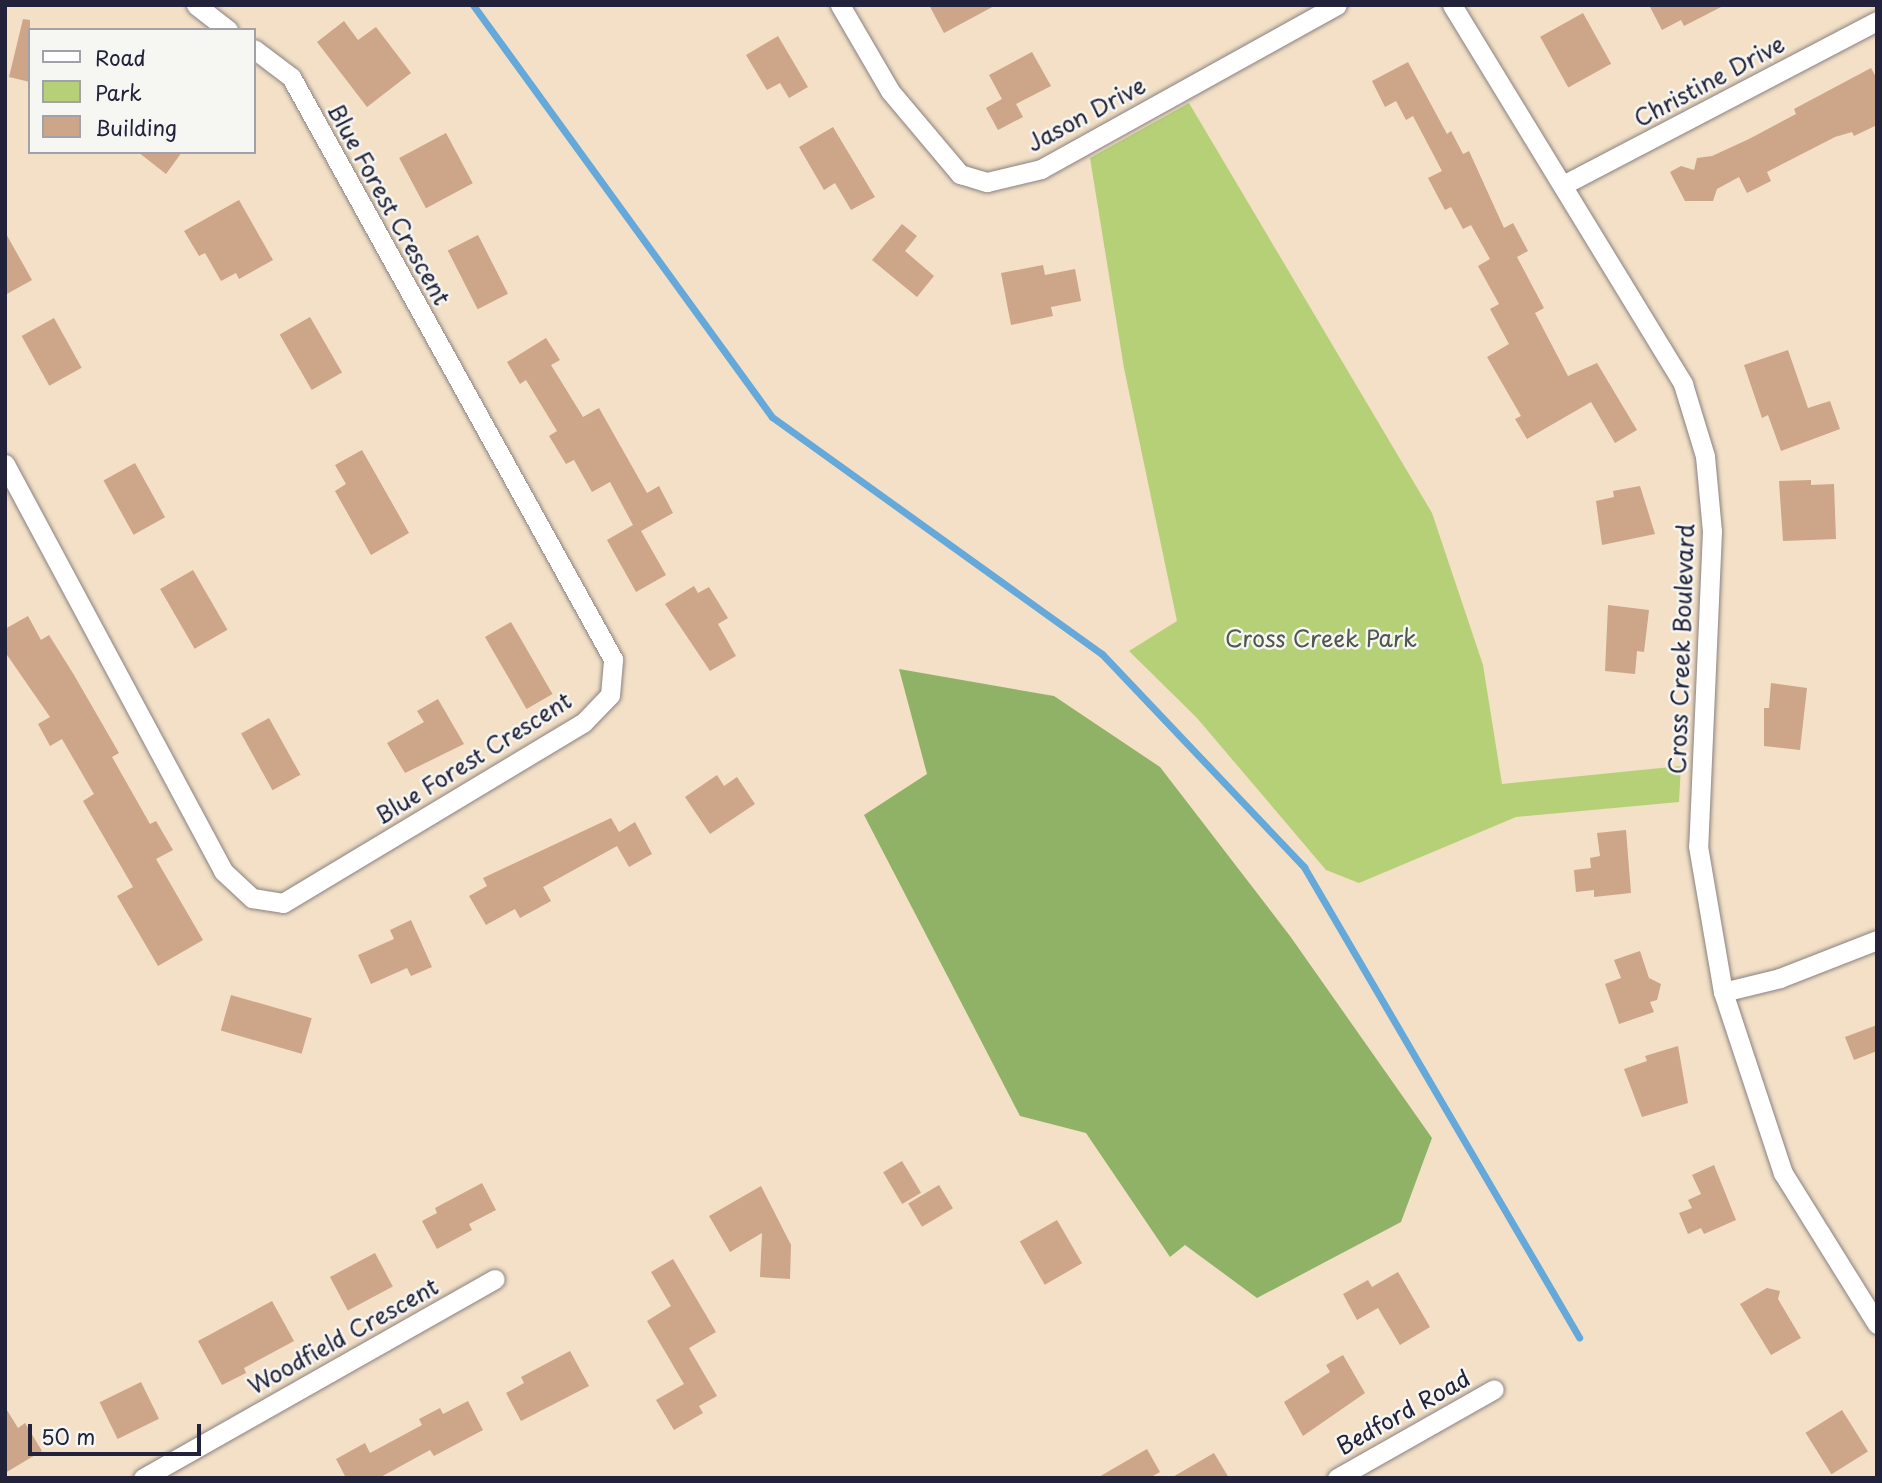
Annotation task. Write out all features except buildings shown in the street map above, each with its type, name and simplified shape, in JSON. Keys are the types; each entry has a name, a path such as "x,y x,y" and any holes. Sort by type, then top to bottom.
{"street":[{"path":"196,5 225,28"},
{"name":"Jason Drive","path":"840,5 890,91 960,174 987,181 1041,169 1337,5"},
{"name":"Cross Creek Boulevard","path":"1452,5 1682,384 1705,456 1712,531 1698,846 1723,992 1783,1173 1877,1324"},
{"name":"Christine Drive","path":"1563,185 1877,20"},
{"name":"Blue Forest Crescent","path":"5,464 223,871 252,898 283,903 583,723 610,695 613,660 593,623 291,77 256,51"},
{"path":"1723,992 1780,978 1877,940"},
{"name":"Woodfield Crescent","path":"143,1478 495,1279"},
{"name":"Bedford Road","path":"1337,1478 1494,1389"}],"green space":[{"name":"Cross Creek Park","path":"1189,103 1432,513 1483,665 1502,784 1681,766 1679,802 1516,817 1359,883 1326,870 1197,718 1129,651 1177,621 1124,368 1090,158"},
{"path":"899,669 1054,696 1160,767 1290,936 1432,1138 1401,1222 1257,1298 1185,1245 1170,1257 1086,1133 1020,1116 864,815 927,774"}],"waterway":[{"path":"473,5 772,417 1102,654 1304,867 1579,1337"}]}
